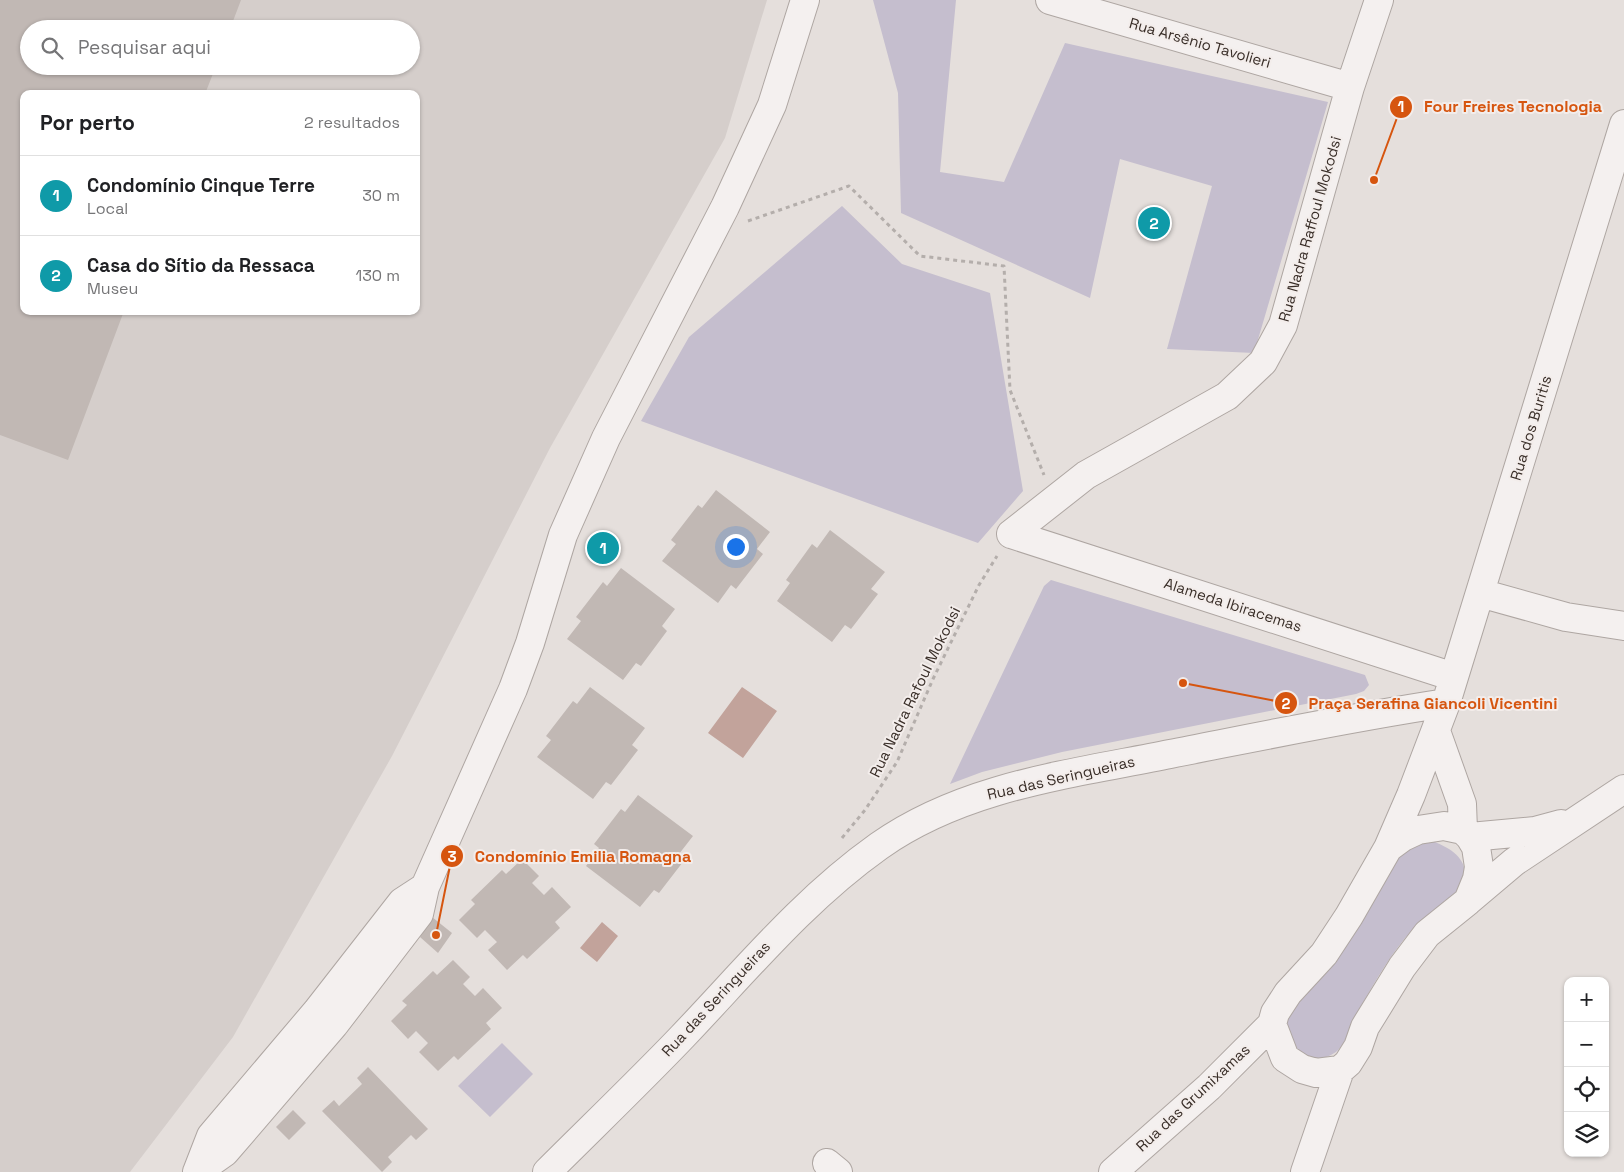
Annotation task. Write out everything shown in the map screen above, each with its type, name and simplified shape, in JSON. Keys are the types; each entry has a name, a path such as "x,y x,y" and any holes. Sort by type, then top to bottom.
{"street":[{"path":"197,1172 225,1152 326,1018 402,902 425,887 513,689 530,643 563,535 606,438 712,234 772,105 805,0"},
{"name":"Rua Arsênio Tavolieri","path":"1050,0 1350,87"},
{"name":"Rua Nadra Raffoul Mokodsi","path":"1011,534 1053,499 1086,475 1227,396 1263,362 1283,326 1350,87 1378,0"},
{"name":"Rua dos Buritis","path":"1272,1024 1275,1013 1288,993 1324,954 1349,916 1388,848 1436,731 1624,124"},
{"name":"Alameda Ibiracemas","path":"1011,534 1454,677"},
{"path":"1480,593 1566,617 1624,626"},
{"name":"Rua das Seringueiras","path":"547,1172 682,1037 767,943 804,907 880,845 941,810 1010,787 1364,715 1446,703"},
{"path":"1436,731 1462,804 1467,834 1476,847 1479,867 1478,879 1468,901"},
{"path":"1272,1024 1285,1058 1302,1069 1328,1071 1348,1063 1358,1047 1365,1027 1402,967 1427,934 1514,862 1624,789"},
{"path":"1388,848 1403,837 1418,830 1444,826 1467,834 1535,831 1577,820"},
{"name":"Rua das Grumixamas","path":"1113,1172 1209,1086 1272,1024"},
{"path":"1306,1167 1328,1071"}],"path":[{"path":"712,234 849,186 920,256 1004,266 1010,390 1053,499"},
{"name":"Rua Nadra Rafoul Mokodsi","path":"839,841 866,810 897,762 933,679 979,585 1011,534"}],"shaded area":[{"path":"0,0 767,0 725,138 550,448 392,756 233,1037 130,1172 0,1172"},
{"path":"873,0 956,0 940,172 1004,182 1065,43 1328,102 1254,353 1167,349 1212,186 1120,159 1090,298 901,213 898,93"},
{"path":"842,206 902,264 990,293 1023,491 978,543 641,421 689,337"},
{"path":"1051,580 1365,675 1369,685 1364,691 1356,694 1062,752 982,772 950,784 1044,586"},
{"path":"742,687 777,711 743,758 708,733"},
{"path":"1432,841 1451,850 1461,860 1465,873 1461,886 1412,930 1398,948 1372,986 1343,1043 1336,1052 1320,1059 1314,1059 1293,1052 1283,1017 1396,854 1407,844"},
{"path":"602,922 618,936 597,962 580,948"},
{"path":"502,1043 533,1074 490,1117 458,1086"}],"building":[{"path":"0,0 241,0 233,20 20,20 20,75 212,75 207,90 20,90 20,315 122,315 68,460 0,435"},
{"path":"716,490 770,532 757,549 763,554 736,589 731,585 718,603 662,561 676,544 671,540 698,505 702,508"},
{"path":"830,530 885,572 871,589 878,594 851,629 845,625 832,642 777,601 790,583 786,580 812,544 817,548"},
{"path":"600,534 616,540 607,563 591,556"},
{"path":"621,568 675,609 662,626 667,631 641,666 636,663 623,680 567,639 581,621 576,617 603,582 607,586"},
{"path":"590,687 645,728 632,745 638,750 611,785 606,782 593,799 537,757 551,740 546,736 573,701 577,704"},
{"path":"638,795 693,836 679,854 686,858 659,893 654,890 640,907 586,866 599,848 594,844 621,809 625,812"},
{"path":"522,859 539,876 532,883 544,895 552,887 571,907 555,922 560,928 527,959 523,955 507,970 488,950 497,942 485,930 477,938 459,920 475,904 471,900 502,870 506,874"},
{"path":"432,917 452,933 438,953 420,937"},
{"path":"453,960 470,977 463,984 475,996 483,988 502,1008 486,1023 491,1029 458,1060 454,1056 438,1071 419,1052 428,1043 416,1031 408,1039 391,1021 407,1005 402,1001 433,971 437,975"},
{"path":"368,1067 428,1129 416,1140 411,1135 388,1157 392,1162 382,1172 322,1111 334,1100 339,1106 362,1084 357,1078"},
{"path":"293,1110 306,1123 289,1140 276,1127"}],"place":[{"name":"Four Freires Tecnologia","path":"1374,180"},
{"name":"Casa do Sítio da Ressaca","path":"1154,223"},
{"name":"Condomínio Cinque Terre","path":"603,548"},
{"name":"Praça Serafina Giancoli Vicentini","path":"1183,683"},
{"name":"Condomínio Emilia Romagna","path":"436,935"}]}
